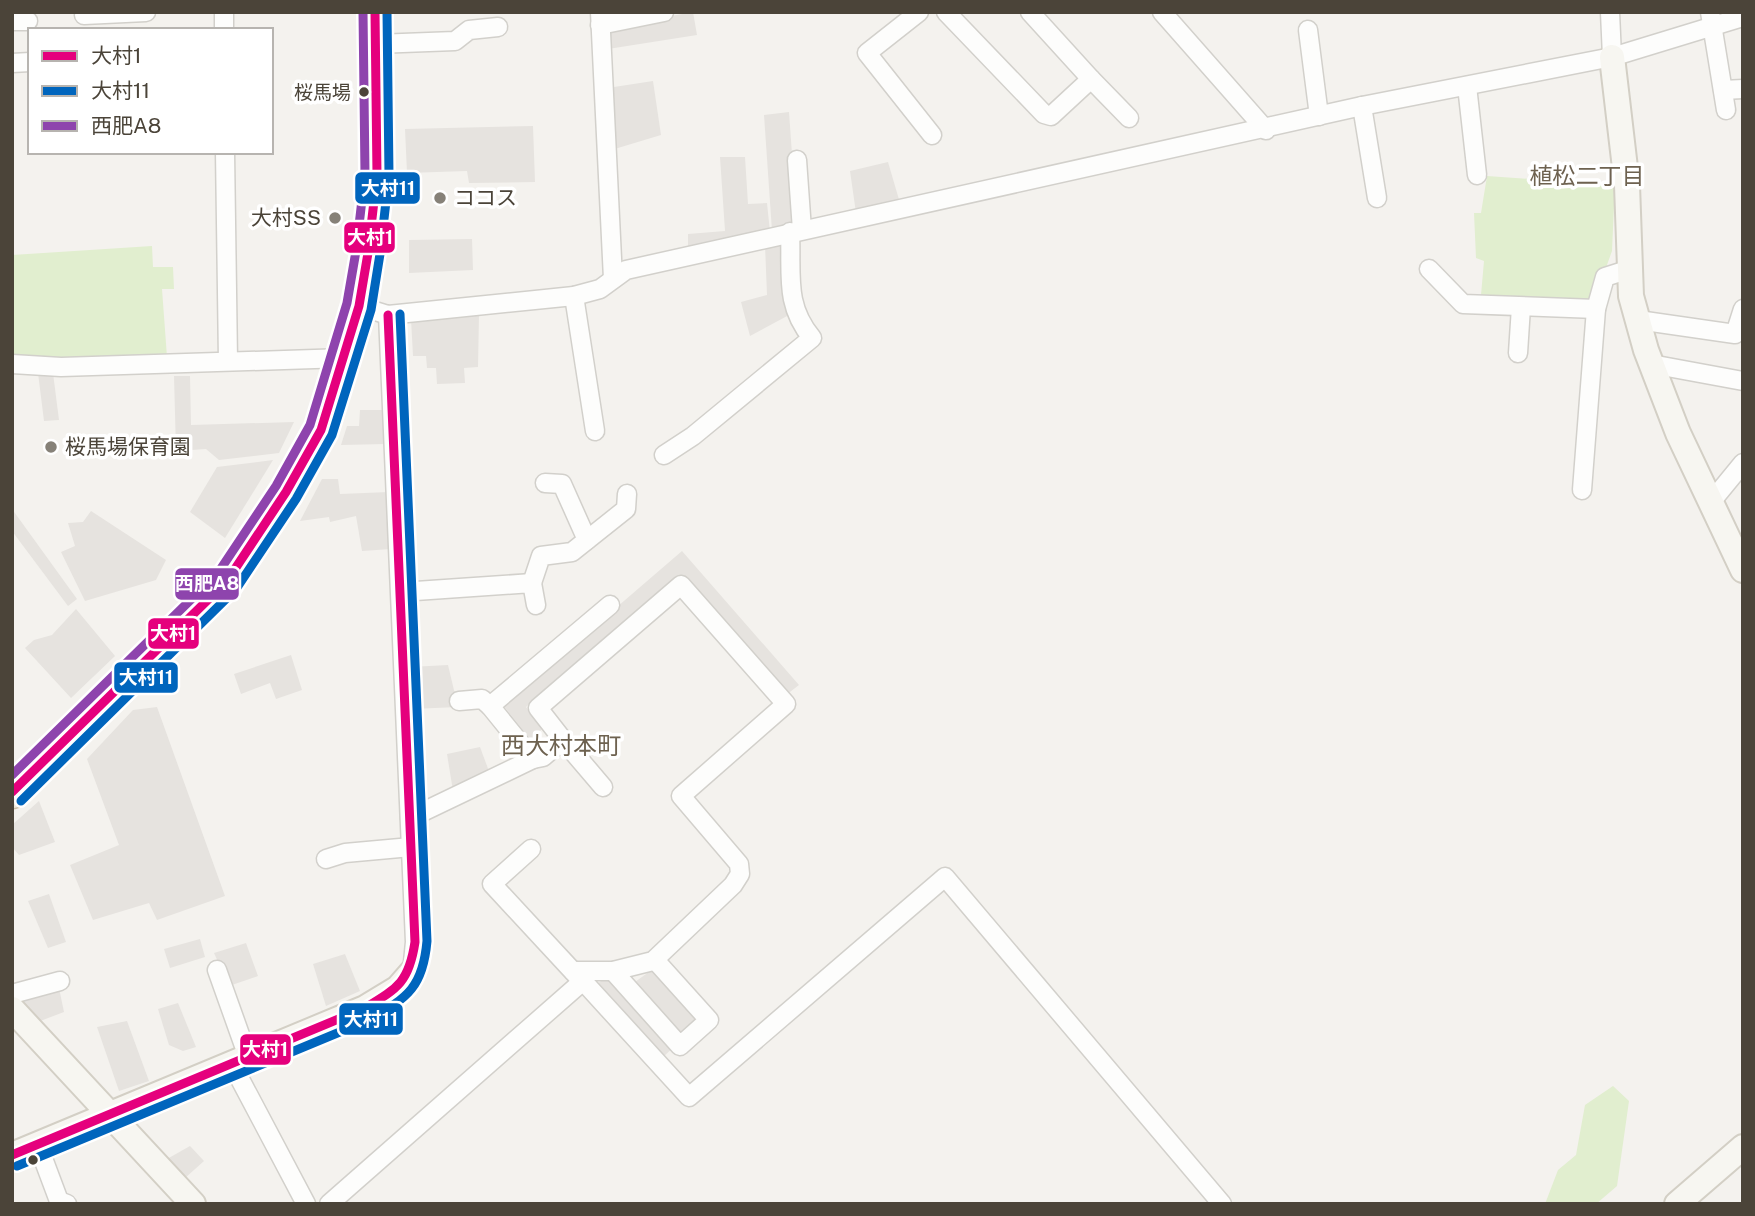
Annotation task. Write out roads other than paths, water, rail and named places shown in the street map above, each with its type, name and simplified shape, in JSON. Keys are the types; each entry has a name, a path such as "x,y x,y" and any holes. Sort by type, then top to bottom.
{"highway":[{"path":"13,789 227,581 286,492 321,430 345,358 374,310 377,175 375,12"}],"street":[{"path":"84,15 143,12"},
{"path":"614,279 600,19 664,12"},
{"path":"919,12 867,53 932,135"},
{"path":"946,12 1044,114 1051,116 1091,79"},
{"path":"1030,12 1129,118"},
{"path":"1162,12 1266,130"},
{"path":"1610,12 1612,57 1627,185 1631,296 1651,364 1743,570"},
{"path":"12,1156 365,1008 398,988 412,972 415,942 401,592 374,310 574,296 600,289 626,270 1362,107 1612,57 1712,19 1743,17"},
{"path":"1712,19 1726,110"},
{"path":"376,44 455,41 469,30 498,27"},
{"path":"1308,30 1319,117"},
{"path":"1467,86 1477,175"},
{"path":"1723,90 1743,89"},
{"path":"1362,107 1377,198"},
{"path":"225,154 228,360"},
{"path":"664,455 693,436 813,338 797,320 793,306 797,160"},
{"path":"1429,268 1463,304 1596,309"},
{"path":"1582,490 1596,309 1605,277 1630,269"},
{"path":"574,296 595,431"},
{"path":"1518,354 1521,307"},
{"path":"1638,320 1739,335 1743,309"},
{"path":"12,364 61,367 345,358"},
{"path":"1651,364 1743,381"},
{"path":"1711,502 1743,463"},
{"path":"545,483 562,484 587,540"},
{"path":"536,606 532,583 541,556 572,552 626,509 627,494"},
{"path":"401,592 477,595 532,583"},
{"path":"329,1204 578,976 613,971 655,960 733,885 740,874 739,864 681,796 786,704 681,585 538,708 603,786"},
{"path":"459,701 486,703 610,605"},
{"path":"486,703 501,681"},
{"path":"486,703 533,759"},
{"path":"410,818 533,759 543,757 563,740"},
{"path":"326,859 345,853 411,847"},
{"path":"531,849 492,884 689,1097 945,877 1222,1204"},
{"path":"613,971 680,1046 709,1020 655,960"},
{"path":"217,970 240,1061 306,1204"},
{"path":"12,994 60,981"},
{"path":"12,1009 193,1204"},
{"path":"38,1145 59,1201 67,1204"},
{"path":"1676,1204 1743,1147"}],"place":[{"name":"桜馬場","path":"364,92"},
{"name":"ココス","path":"440,198"},
{"name":"大村SS","path":"335,218"},
{"name":"桜馬場保育園","path":"51,447"}],"district":[{"name":"植松二丁目","path":"1587,176"},
{"name":"西大村本町","path":"561,746"}]}
